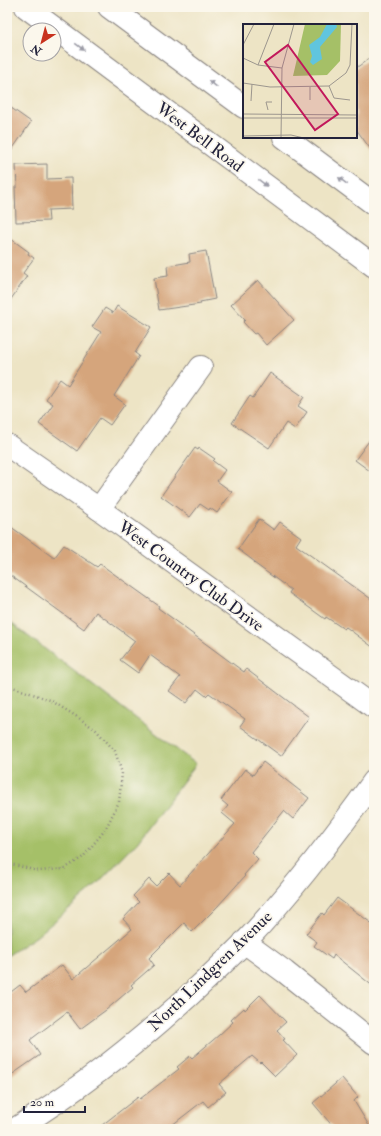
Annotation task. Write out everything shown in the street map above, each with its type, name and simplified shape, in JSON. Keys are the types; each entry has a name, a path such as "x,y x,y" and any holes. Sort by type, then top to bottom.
{"street":[{"name":"West Bell Road","path":"26,7 374,266"},
{"path":"109,7 243,107"},
{"path":"285,138 374,204"},
{"path":"99,509 201,366"},
{"name":"West Country Club Drive","path":"7,445 99,509 374,707"},
{"name":"North Lindgren Avenue","path":"15,1129 78,1088 137,1042 193,992 244,942 294,886 318,857 374,781"},
{"path":"244,942 285,972 374,1043"}],"path":[{"path":"7,684 50,700 96,730 115,751 122,774 119,802 105,830 83,858 64,869 38,871 7,863"}],"green space":[{"path":"7,620 196,764 137,843 90,891 37,936 7,956"}],"building":[{"path":"374,55 374,154 357,130 357,67"},
{"path":"7,105 31,122 7,157"},
{"path":"47,164 47,179 71,178 72,209 48,210 49,221 16,222 16,165"},
{"path":"7,236 29,252 28,254 34,258 23,273 27,276 7,305"},
{"path":"206,251 215,299 200,302 201,304 159,310 154,278 168,276 167,266 190,262 189,254"},
{"path":"258,280 294,320 266,345 256,333 254,334 243,322 245,320 231,305"},
{"path":"117,306 151,327 135,353 139,356 114,396 125,404 110,425 100,418 77,451 39,424 53,404 46,399 60,379 68,385 101,332 92,327 105,308 113,313"},
{"path":"270,373 304,397 298,406 307,412 295,429 286,423 269,448 232,423 250,396 253,398"},
{"path":"374,434 374,474 355,460"},
{"path":"195,448 198,450 199,448 215,459 213,461 225,470 217,481 232,492 217,513 200,504 190,517 161,496"},
{"path":"259,519 274,530 280,522 301,537 296,545 374,601 374,648 346,627 344,629 326,617 325,619 289,593 291,590 254,563 255,562 238,549"},
{"path":"7,524 54,558 64,545 97,567 100,564 159,606 158,608 244,672 246,669 309,717 281,756 240,726 245,719 209,693 206,696 197,689 186,703 169,691 180,677 150,655 138,673 120,660 135,641 96,612 84,629 7,573"},
{"path":"263,762 309,798 293,819 284,811 251,852 258,859 244,875 245,876 192,932 184,923 149,958 154,965 131,985 133,987 106,1010 80,1029 67,1012 30,1040 40,1055 7,1078 7,995 20,985 26,992 62,965 73,979 132,929 123,919 139,902 133,896 149,879 156,886 169,873 180,885 235,824 222,813 228,806 221,800 245,769 253,775"},
{"path":"337,898 374,925 374,987 334,955 332,959 314,946 317,942 306,934 322,913 324,915"},
{"path":"260,995 286,1022 277,1030 285,1039 283,1040 297,1055 275,1076 261,1062 260,1063 252,1056 219,1084 226,1092 208,1107 203,1101 167,1129 97,1129 138,1097 140,1099 179,1069 177,1067 190,1056 192,1058 219,1035 233,1022 231,1020 244,1008 245,1010"},
{"path":"342,1078 358,1097 354,1101 371,1129 335,1129 313,1103"}]}
